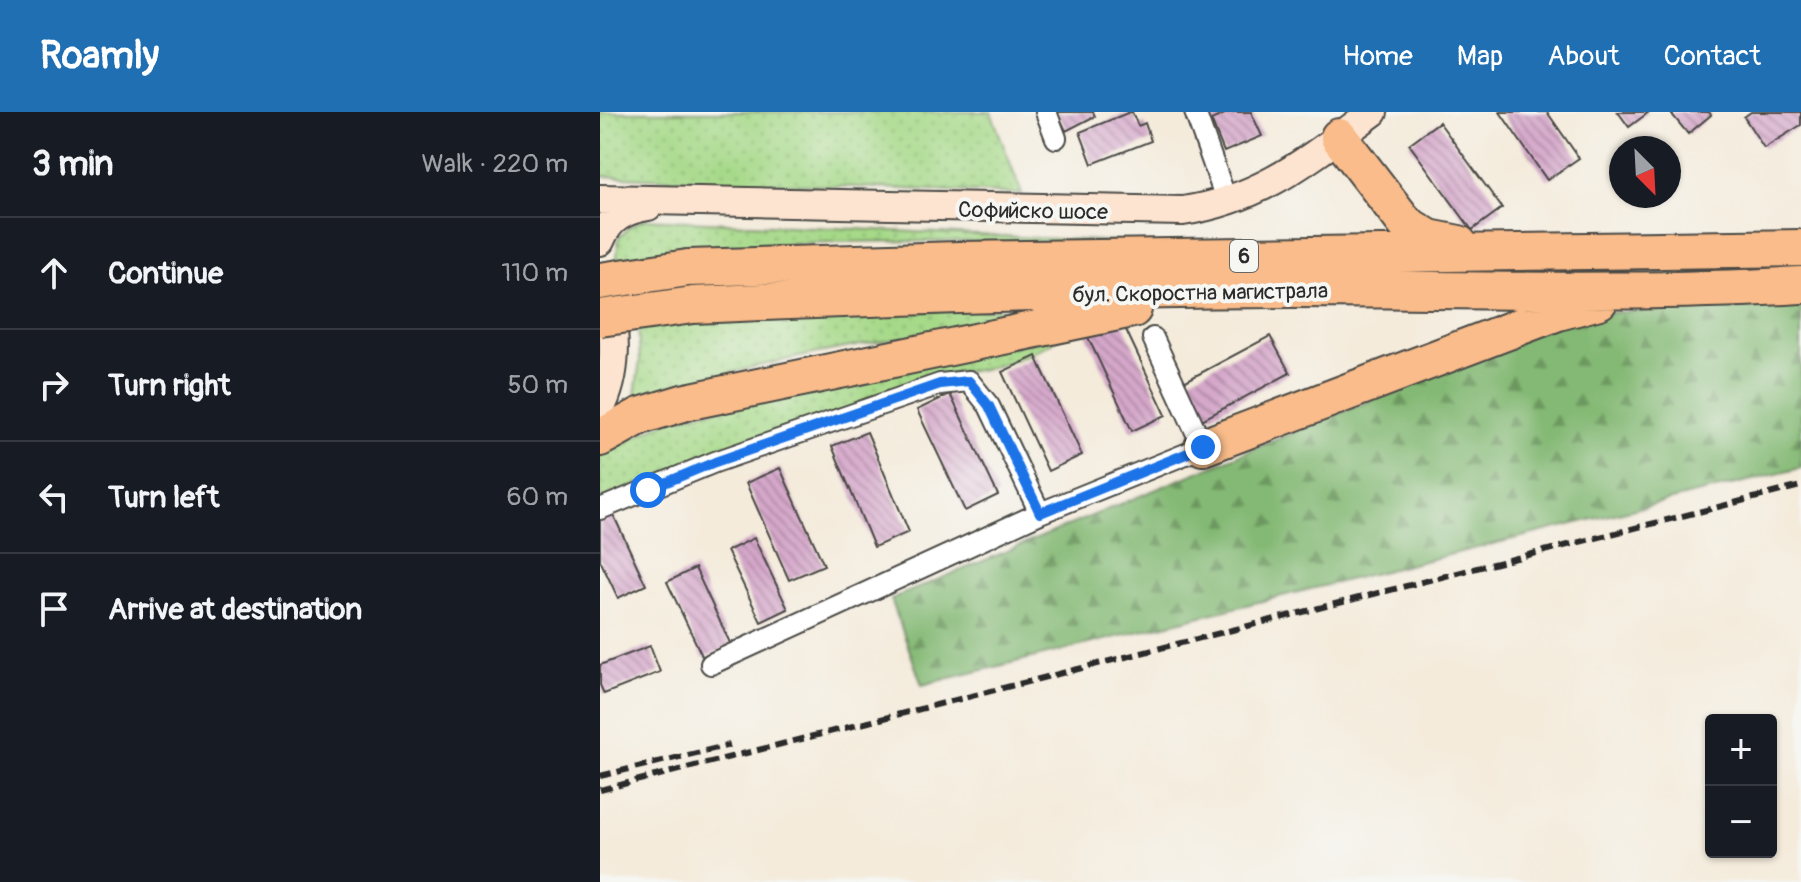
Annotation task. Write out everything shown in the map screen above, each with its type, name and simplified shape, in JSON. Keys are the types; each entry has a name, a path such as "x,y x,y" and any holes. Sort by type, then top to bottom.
{"highway":[{"path":"1358,120 1396,212 1416,232 1442,242 1532,252"},
{"name":"бул. Скоростна магистрала","path":"600,280 688,268 944,261 1801,248"},
{"name":"бул. Скоростна магистрала","path":"600,318 693,305 823,299 1234,290 1654,289 1801,285"},
{"path":"1203,447 1558,312 1654,289"},
{"path":"600,438 640,416 686,402 1234,290"}],"main road":[{"name":"Софийско шосе","path":"600,199 1162,212 1205,208 1271,184 1358,120"},
{"name":"Софийско шосе","path":"600,241 615,217 631,209 666,202"},
{"path":"600,280 608,297 614,324 614,370 600,409"}],"street":[{"path":"1046,112 1056,138"},
{"path":"1195,112 1227,202"},
{"path":"711,664 1040,513 1203,447 1153,338"},
{"path":"600,509 715,462 940,384 969,381 989,406 1040,513"}],"green space":[{"path":"600,112 991,112 1022,194 600,176"},
{"path":"644,219 1143,243 813,243 682,251 617,259 618,239 629,227"},
{"path":"1801,303 1801,468 922,685 891,599 1548,327 1598,313"},
{"path":"1084,307 800,357 744,369 634,401 640,361 638,326 695,317"},
{"path":"1065,335 1013,361 986,369 957,372 670,471 600,500 600,455 671,419"}],"building":[{"path":"1057,112 1093,112 1095,116 1066,131"},
{"path":"1130,112 1138,126 1145,123 1151,141 1092,164 1080,132"},
{"path":"1229,112 1251,112 1262,136 1224,152 1211,120"},
{"path":"1500,112 1547,112 1579,158 1547,180"},
{"path":"1618,112 1649,112 1629,127"},
{"path":"1670,112 1709,112 1711,115 1688,134"},
{"path":"1751,112 1801,112 1801,125 1764,148 1744,117"},
{"path":"1439,122 1502,208 1472,230 1409,144"},
{"path":"1120,317 1166,415 1132,431 1086,333"},
{"path":"1270,336 1290,373 1200,421 1180,384"},
{"path":"1036,356 1082,455 1048,471 1002,372"},
{"path":"950,394 998,495 965,511 917,410"},
{"path":"867,432 909,532 874,547 832,446"},
{"path":"780,468 824,565 789,580 746,483"},
{"path":"613,514 646,585 618,598 600,560 600,520"},
{"path":"754,538 788,609 761,622 727,551"},
{"path":"695,568 731,645 703,658 667,582"},
{"path":"650,646 660,672 604,694 600,685 600,665"}],"railway":[{"path":"600,790 1801,486"},
{"path":"600,776 730,745"}],"route":[{"path":"648,490 715,462 940,384 969,381 989,406 1040,513 1203,447"}]}
